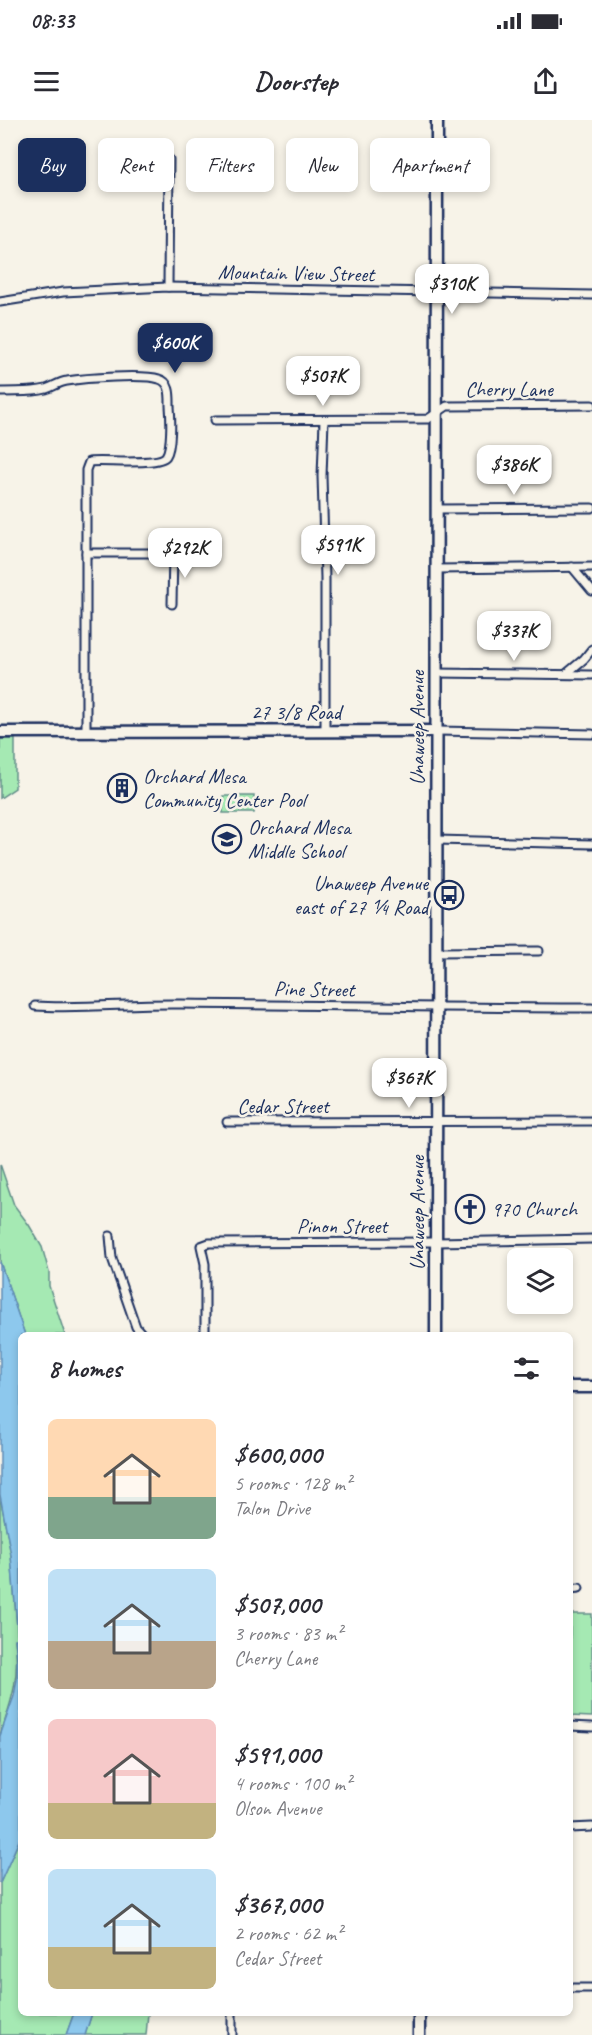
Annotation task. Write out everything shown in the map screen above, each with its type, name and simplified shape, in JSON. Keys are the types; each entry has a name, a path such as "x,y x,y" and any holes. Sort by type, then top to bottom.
{"main road":[{"name":"Unaweep Avenue","path":"436,1332 437,120"},
{"name":"27 3/8 Road","path":"0,732 437,731"},
{"path":"573,1387 592,1387"},
{"path":"419,2016 419,2035"}],"street":[{"path":"168,287 169,192"},
{"name":"Mountain View Street","path":"0,302 63,292 168,287 592,295"},
{"path":"0,392 48,389 68,381 92,378 148,377 166,382 170,396 169,446 163,459 154,462 89,462 86,470 86,732"},
{"name":"Cherry Lane","path":"215,420 428,419 447,406 592,405"},
{"path":"324,420 322,477 325,578 325,731"},
{"path":"437,509 592,508"},
{"path":"86,553 173,553 172,604"},
{"path":"572,567 592,591"},
{"path":"436,569 592,567"},
{"path":"565,675 592,649"},
{"path":"436,673 592,675"},
{"name":"27 3/8 Road","path":"437,731 592,734"},
{"path":"437,840 592,844"},
{"path":"436,952 539,951"},
{"name":"Pine Street","path":"35,1006 64,1008 177,1004 592,1008"},
{"name":"Cedar Street","path":"227,1122 592,1121"},
{"path":"110,1236 112,1258 136,1327 140,1332"},
{"name":"Pinon Street","path":"205,1332 205,1264 201,1246 209,1243 592,1239"},
{"path":"573,1589 579,1588"},
{"path":"573,1725 592,1726"},
{"path":"573,1827 592,1827"},
{"path":"573,1988 592,1988"},
{"path":"232,2016 232,2035"}],"green space":[{"path":"0,739 15,739 15,788 0,798"},
{"path":"223,796 254,796 254,813 223,813"},
{"path":"0,1164 14,1205 42,1247 49,1272 49,1286 64,1332 24,1332 0,1262"},
{"path":"0,1495 11,1555 18,1639 15,1640 14,1689 0,1736"},
{"path":"573,1614 592,1614 592,1717 573,1716"},
{"path":"18,1843 18,2016 73,2016 66,2035 0,2035 0,1883"},
{"path":"91,2016 148,2016 146,2035 85,2035"}],"water":[{"path":"0,1262 24,1332 18,1332 18,1639 11,1555 0,1495"},
{"path":"15,1639 18,1639 18,1843 0,1883 0,1736 14,1696 17,1679"},
{"path":"73,2016 91,2016 85,2035 66,2035"}],"place":[{"name":"Orchard Mesa Community Center Pool","path":"122,788"},
{"name":"Orchard Mesa Middle School","path":"227,839"},
{"name":"Unaweep Avenue east of 27 ¼ Road","path":"449,895"},
{"name":"970 Church","path":"470,1209"}]}
